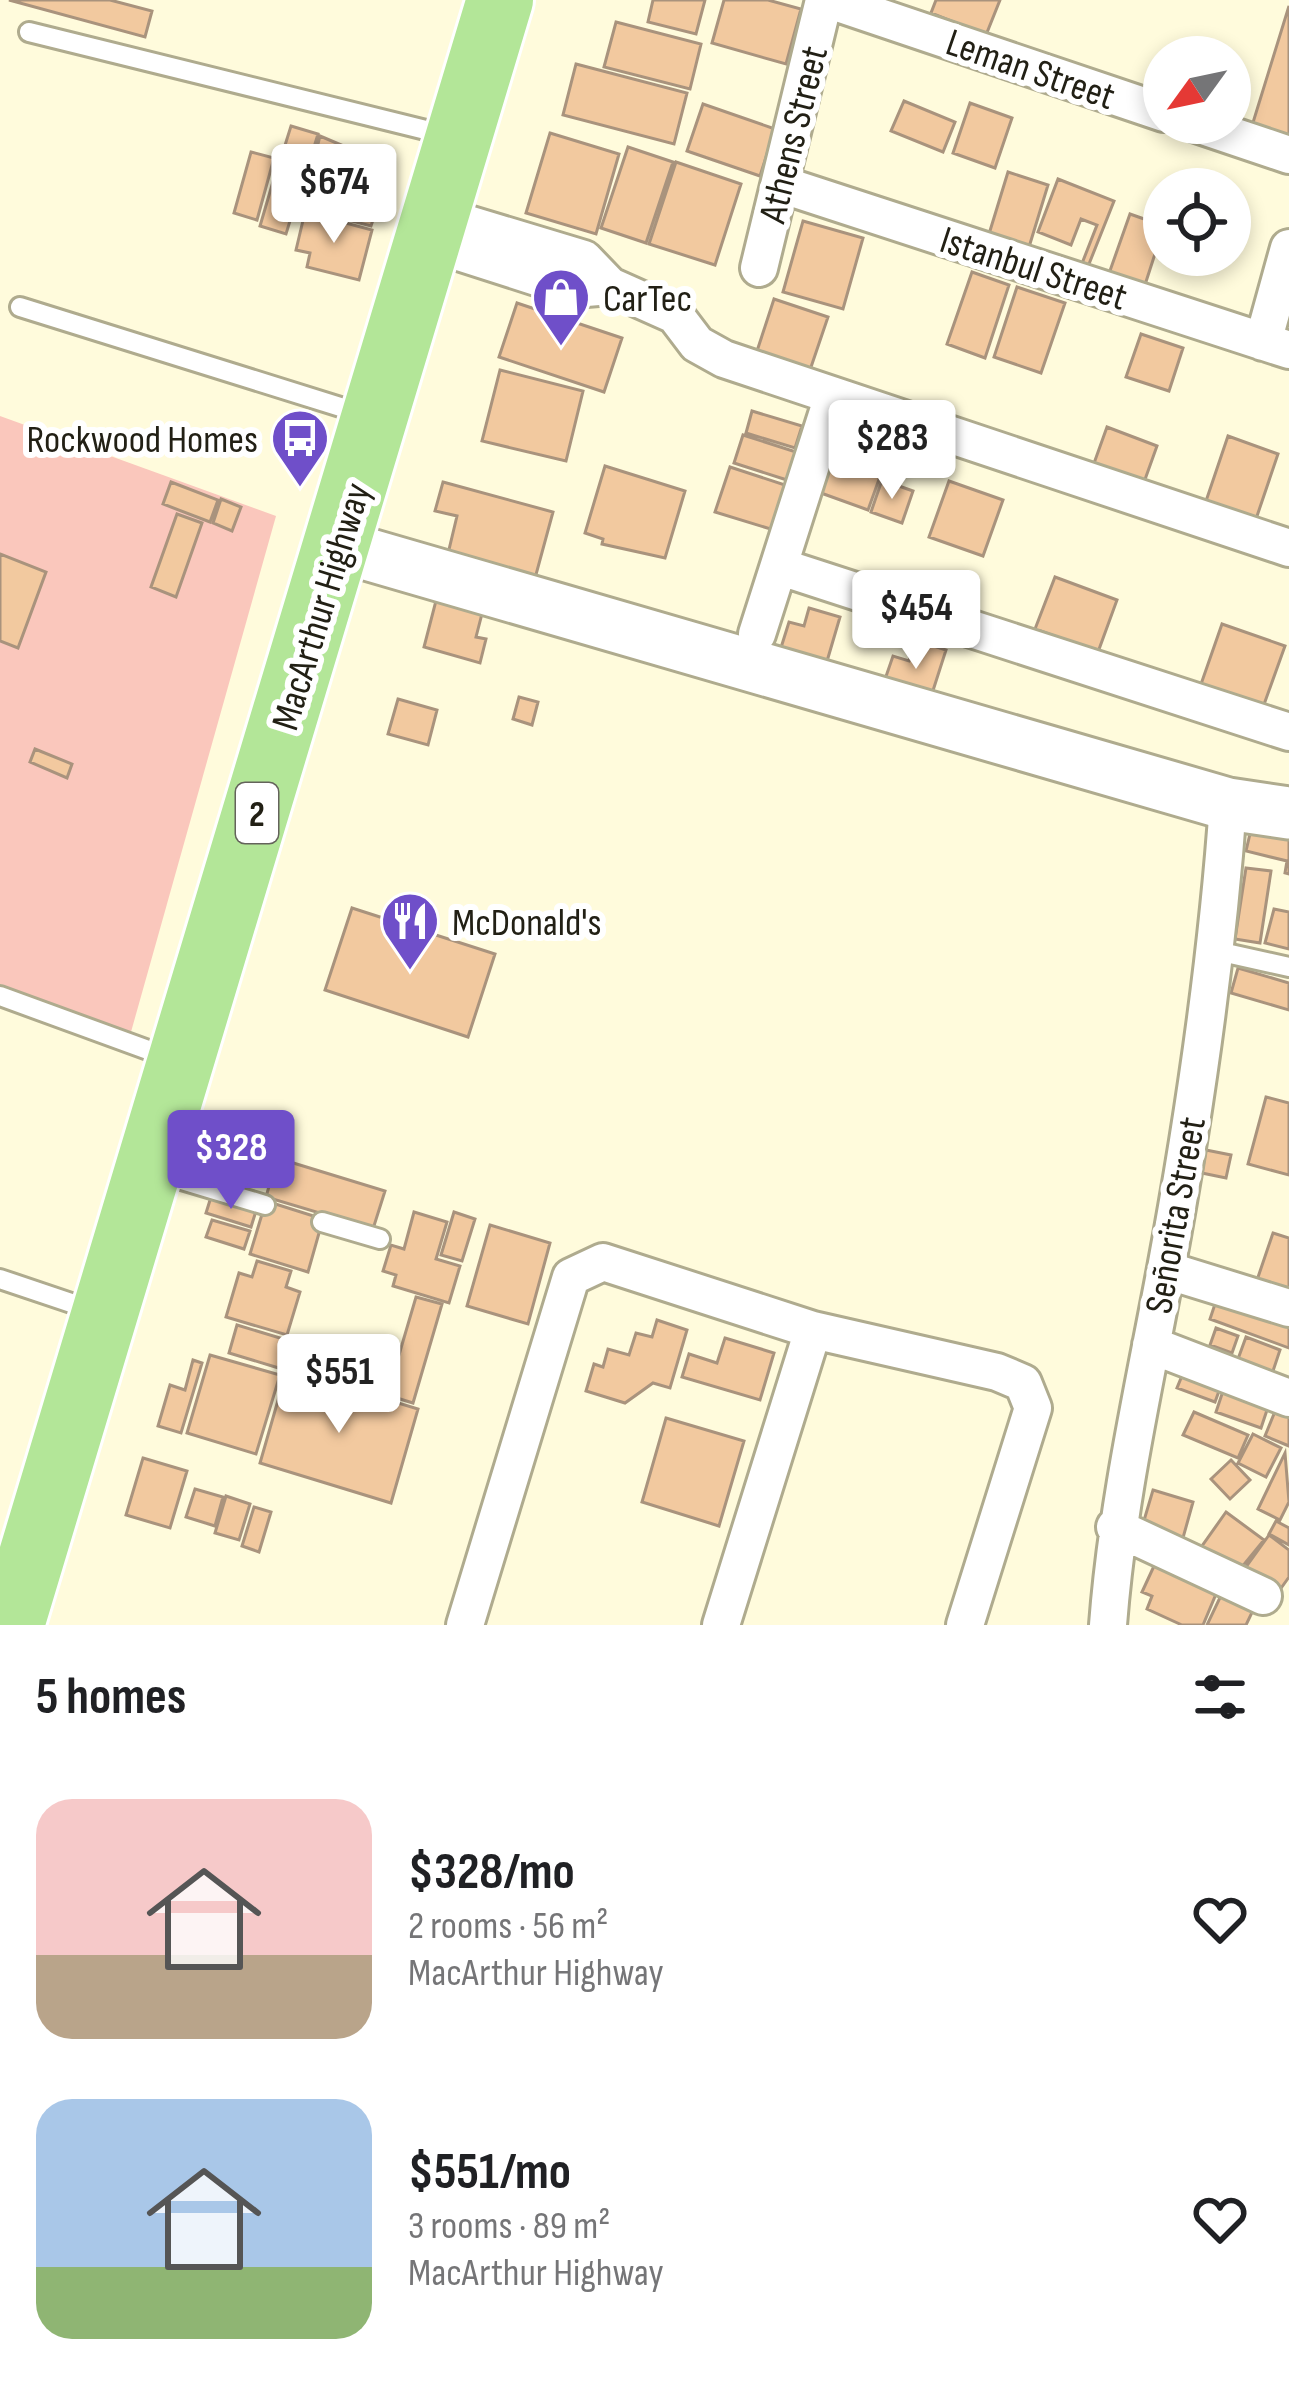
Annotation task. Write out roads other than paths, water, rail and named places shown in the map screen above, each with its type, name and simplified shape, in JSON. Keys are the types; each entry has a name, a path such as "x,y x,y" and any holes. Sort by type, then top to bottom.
{"highway":[{"name":"MacArthur Highway","path":"11,1625 500,0"}],"street":[{"name":"Leman Street","path":"827,0 1143,106"},
{"name":"Athens Street","path":"759,268 827,0"},
{"path":"1251,142 1289,155"},
{"name":"Istanbul Street","path":"780,184 1276,346"},
{"path":"434,229 564,269 584,259 610,286 675,315 697,344 724,359 1289,548"},
{"path":"1276,346 1289,248"},
{"path":"757,634 833,396"},
{"path":"339,546 1228,804 1289,813"},
{"path":"782,567 1289,732"},
{"name":"Señorita Street","path":"1108,1625 1115,1527 1166,1270 1217,951 1228,804"},
{"path":"465,1625 571,1277 603,1262 813,1330 997,1372 1023,1383 1033,1408 965,1625"},
{"path":"1166,1270 1289,1309"},
{"path":"722,1625 813,1330"},
{"path":"1151,1346 1289,1398"},
{"path":"1115,1527 1263,1596"}],"lane":[{"path":"29,32 461,138"},
{"path":"20,307 376,418"},
{"path":"1217,951 1289,967"},
{"path":"0,996 181,1061"},
{"path":"148,1170 265,1205"},
{"path":"322,1222 380,1239"},
{"path":"0,1279 104,1314"}],"place":[{"name":"CarTec","path":"561,348"},
{"name":"Rockwood Homes","path":"300,489"},
{"name":"McDonald's","path":"410,972"}]}
